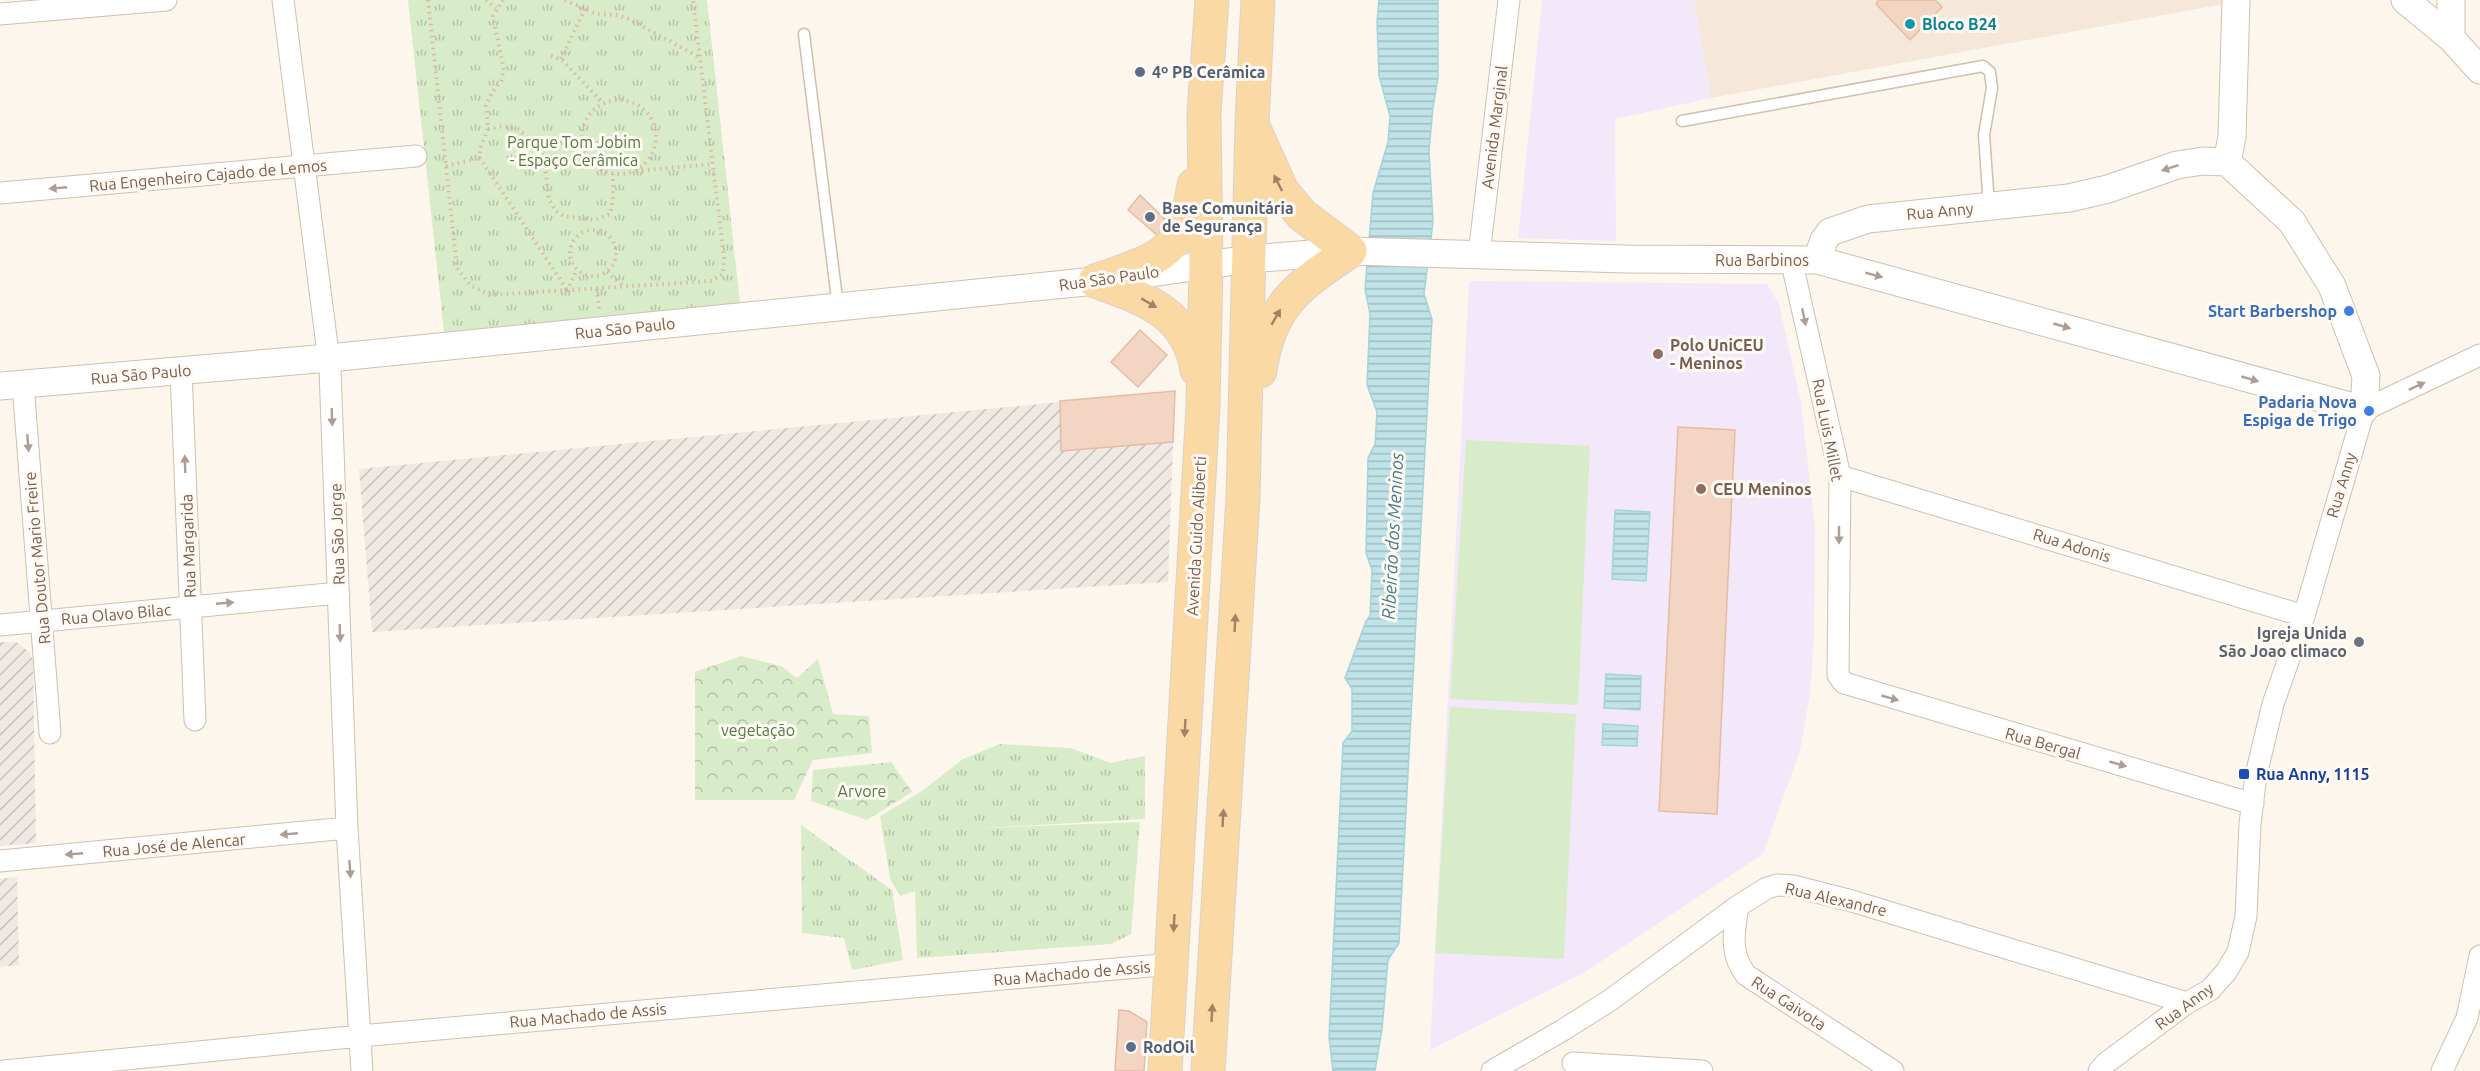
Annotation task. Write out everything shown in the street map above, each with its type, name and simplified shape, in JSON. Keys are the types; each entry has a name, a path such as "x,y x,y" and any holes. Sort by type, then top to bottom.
{"main road":[{"name":"Avenida Guido Aliberti","path":"1165,1071 1203,407 1206,264 1204,113 1212,0"},
{"path":"1208,1071 1243,498 1252,122 1258,0"},
{"path":"1210,40 1256,42"},
{"path":"1095,281 1151,262 1168,248 1181,230 1191,202 1204,113"},
{"path":"1243,498 1262,354 1272,324 1286,302 1305,281 1355,251 1302,215 1282,191 1252,122"},
{"path":"1095,281 1144,298 1184,332 1195,356 1203,407"},
{"path":"1189,669 1216,684 1231,689"}],"street":[{"path":"0,14 166,0"},
{"name":"Rua São Jorge","path":"283,0 329,358 347,828 362,1071"},
{"name":"Avenida Marginal","path":"1479,255 1509,0"},
{"path":"2227,162 2232,137 2236,0"},
{"path":"2404,0 2451,38 2480,70"},
{"path":"2451,0 2451,38"},
{"name":"Rua Engenheiro Cajado de Lemos","path":"0,193 416,156"},
{"name":"Rua Anny","path":"1804,260 1830,232 1844,225 1868,219 2070,198 2108,189 2177,165 2203,161 2227,162 2292,222 2332,286 2366,376 2364,410 2304,616 2273,704 2256,775 2246,916 2238,952 2226,972 2210,990 2187,1003 2106,1063 2099,1071"},
{"name":"Rua Barbinos","path":"1249,259 1355,251 1625,260 1804,260 2364,410"},
{"name":"Rua São Paulo","path":"11,385 329,358 1095,281 1249,259"},
{"name":"Rua Luis Millet","path":"1804,260 1840,476 1838,675"},
{"path":"2364,410 2480,355"},
{"name":"Rua Margarida","path":"181,371 195,720"},
{"name":"Rua Doutor Mario Freire","path":"11,385 42,621 50,733"},
{"name":"Rua Adonis","path":"1840,476 2304,616"},
{"name":"Rua Olavo Bilac","path":"0,625 339,593"},
{"name":"Rua Bergal","path":"1838,675 1849,686 2253,804"},
{"name":"Rua José de Alencar","path":"0,861 347,828"},
{"name":"Rua Alexandre","path":"1492,1071 1609,1001 1738,906 1767,888 1777,885 1793,886 1863,904 2187,1003"},
{"name":"Rua Gaivota","path":"1738,906 1733,947 1738,965 1746,975 1893,1071"},
{"path":"2442,1071 2467,1018 2480,956"},
{"name":"Rua Machado de Assis","path":"4,1071 360,1035 1172,964"},
{"path":"1573,1063 1702,1071"}],"lane":[{"path":"804,34 838,307"},
{"path":"1682,121 1983,66 1990,72 1992,88 1984,135 1989,207"}],"path":[{"path":"486,0 496,8"},
{"path":"503,0 493,16 504,70 501,81 492,92 486,106 488,129 480,149 480,158 567,291"},
{"path":"565,0 596,14 616,15 629,19 700,57"},
{"path":"430,1 457,268 470,285 490,296 712,281 723,273 724,258 693,0"},
{"path":"561,59 585,9"},
{"path":"551,56 561,59 603,103"},
{"path":"634,171 650,158 654,148 656,137 650,117 643,109 624,100 603,103 587,117 581,137 587,157 594,165 613,174 712,164"},
{"path":"488,129 504,126 518,129 533,142 544,157 549,200 556,211 563,216 596,220 610,214 613,200 613,174"},
{"path":"446,166 480,158"},
{"path":"594,229 596,220"},
{"path":"594,229 609,236 616,250 616,258 607,272 592,276 577,270 569,256 573,240 578,234 594,229"},
{"path":"567,291 577,270"},
{"path":"607,272 625,287"}],"shaded area":[{"path":"1542,0 1694,0 1711,98 1615,119 1616,241 1518,238"},
{"path":"1694,0 2229,0 2229,3 1711,98"},
{"path":"1469,281 1767,284 1779,304 1801,403 1815,527 1814,638 1810,694 1800,751 1763,854 1585,972 1430,1050"},
{"path":"1175,391 1168,582 372,632 359,469"},
{"path":"0,642 16,642 28,651 33,660 36,843 0,846"},
{"path":"17,877 19,965 0,967 0,879"}],"green space":[{"name":"Parque Tom Jobim - Espaço Cerâmica","path":"408,0 707,0 740,303 444,332"},
{"path":"1466,440 1590,446 1578,705 1450,699"},
{"name":"vegetação","path":"741,656 781,666 797,678 818,659 833,714 869,716 872,753 813,760 794,800 695,800 695,672"},
{"path":"1450,707 1576,714 1564,959 1435,953"},
{"path":"1000,744 1071,748 1110,763 1145,756 1145,819 983,828 1140,822 1131,934 1111,944 917,958 915,891 900,896 890,879 880,816 922,791 963,759"},
{"name":"Arvore","path":"891,762 912,792 867,820 811,801 813,770"},
{"path":"801,825 892,890 903,960 852,970 844,938 802,933"}],"water":[{"name":"Ribeirão dos Meninos","path":"1379,0 1438,0 1438,78 1429,151 1433,222 1424,294 1432,319 1399,943 1388,960 1382,1029 1375,1071 1333,1071 1329,1037 1343,743 1352,731 1352,689 1345,678 1366,621 1370,616 1372,570 1366,553 1368,458 1375,444 1377,412 1367,385 1370,314 1365,289 1373,193 1388,142 1390,116 1379,76 1377,21"},
{"path":"1615,510 1650,512 1646,581 1612,579"},
{"path":"1606,674 1641,676 1640,710 1604,708"},
{"path":"1603,724 1638,726 1637,746 1602,745"}],"building":[{"name":"Bloco B24","path":"1879,0 1935,0 1942,7 1910,40 1876,4"},
{"name":"Base Comunitária de Segurança","path":"1140,195 1171,225 1158,236 1128,210"},
{"path":"1140,330 1167,355 1138,387 1111,362"},
{"path":"1175,391 1173,442 1061,451 1060,401"},
{"path":"1678,427 1735,430 1717,814 1659,811"},
{"name":"RodOil","path":"1119,1010 1129,1011 1147,1022 1144,1071 1115,1071"}],"place":[{"name":"Bloco B24","path":"1910,24"},
{"name":"4º PB Cerâmica","path":"1140,72"},
{"name":"Base Comunitária de Segurança","path":"1150,217"},
{"name":"Start Barbershop","path":"2349,311"},
{"name":"Polo UniCEU - Meninos","path":"1658,354"},
{"name":"Padaria Nova Espiga de Trigo","path":"2369,411"},
{"name":"CEU Meninos","path":"1701,489"},
{"name":"Igreja Unida São Joao climaco","path":"2359,642"},
{"name":"Rua Anny, 1115","path":"2244,774"},
{"name":"RodOil","path":"1131,1047"}]}
